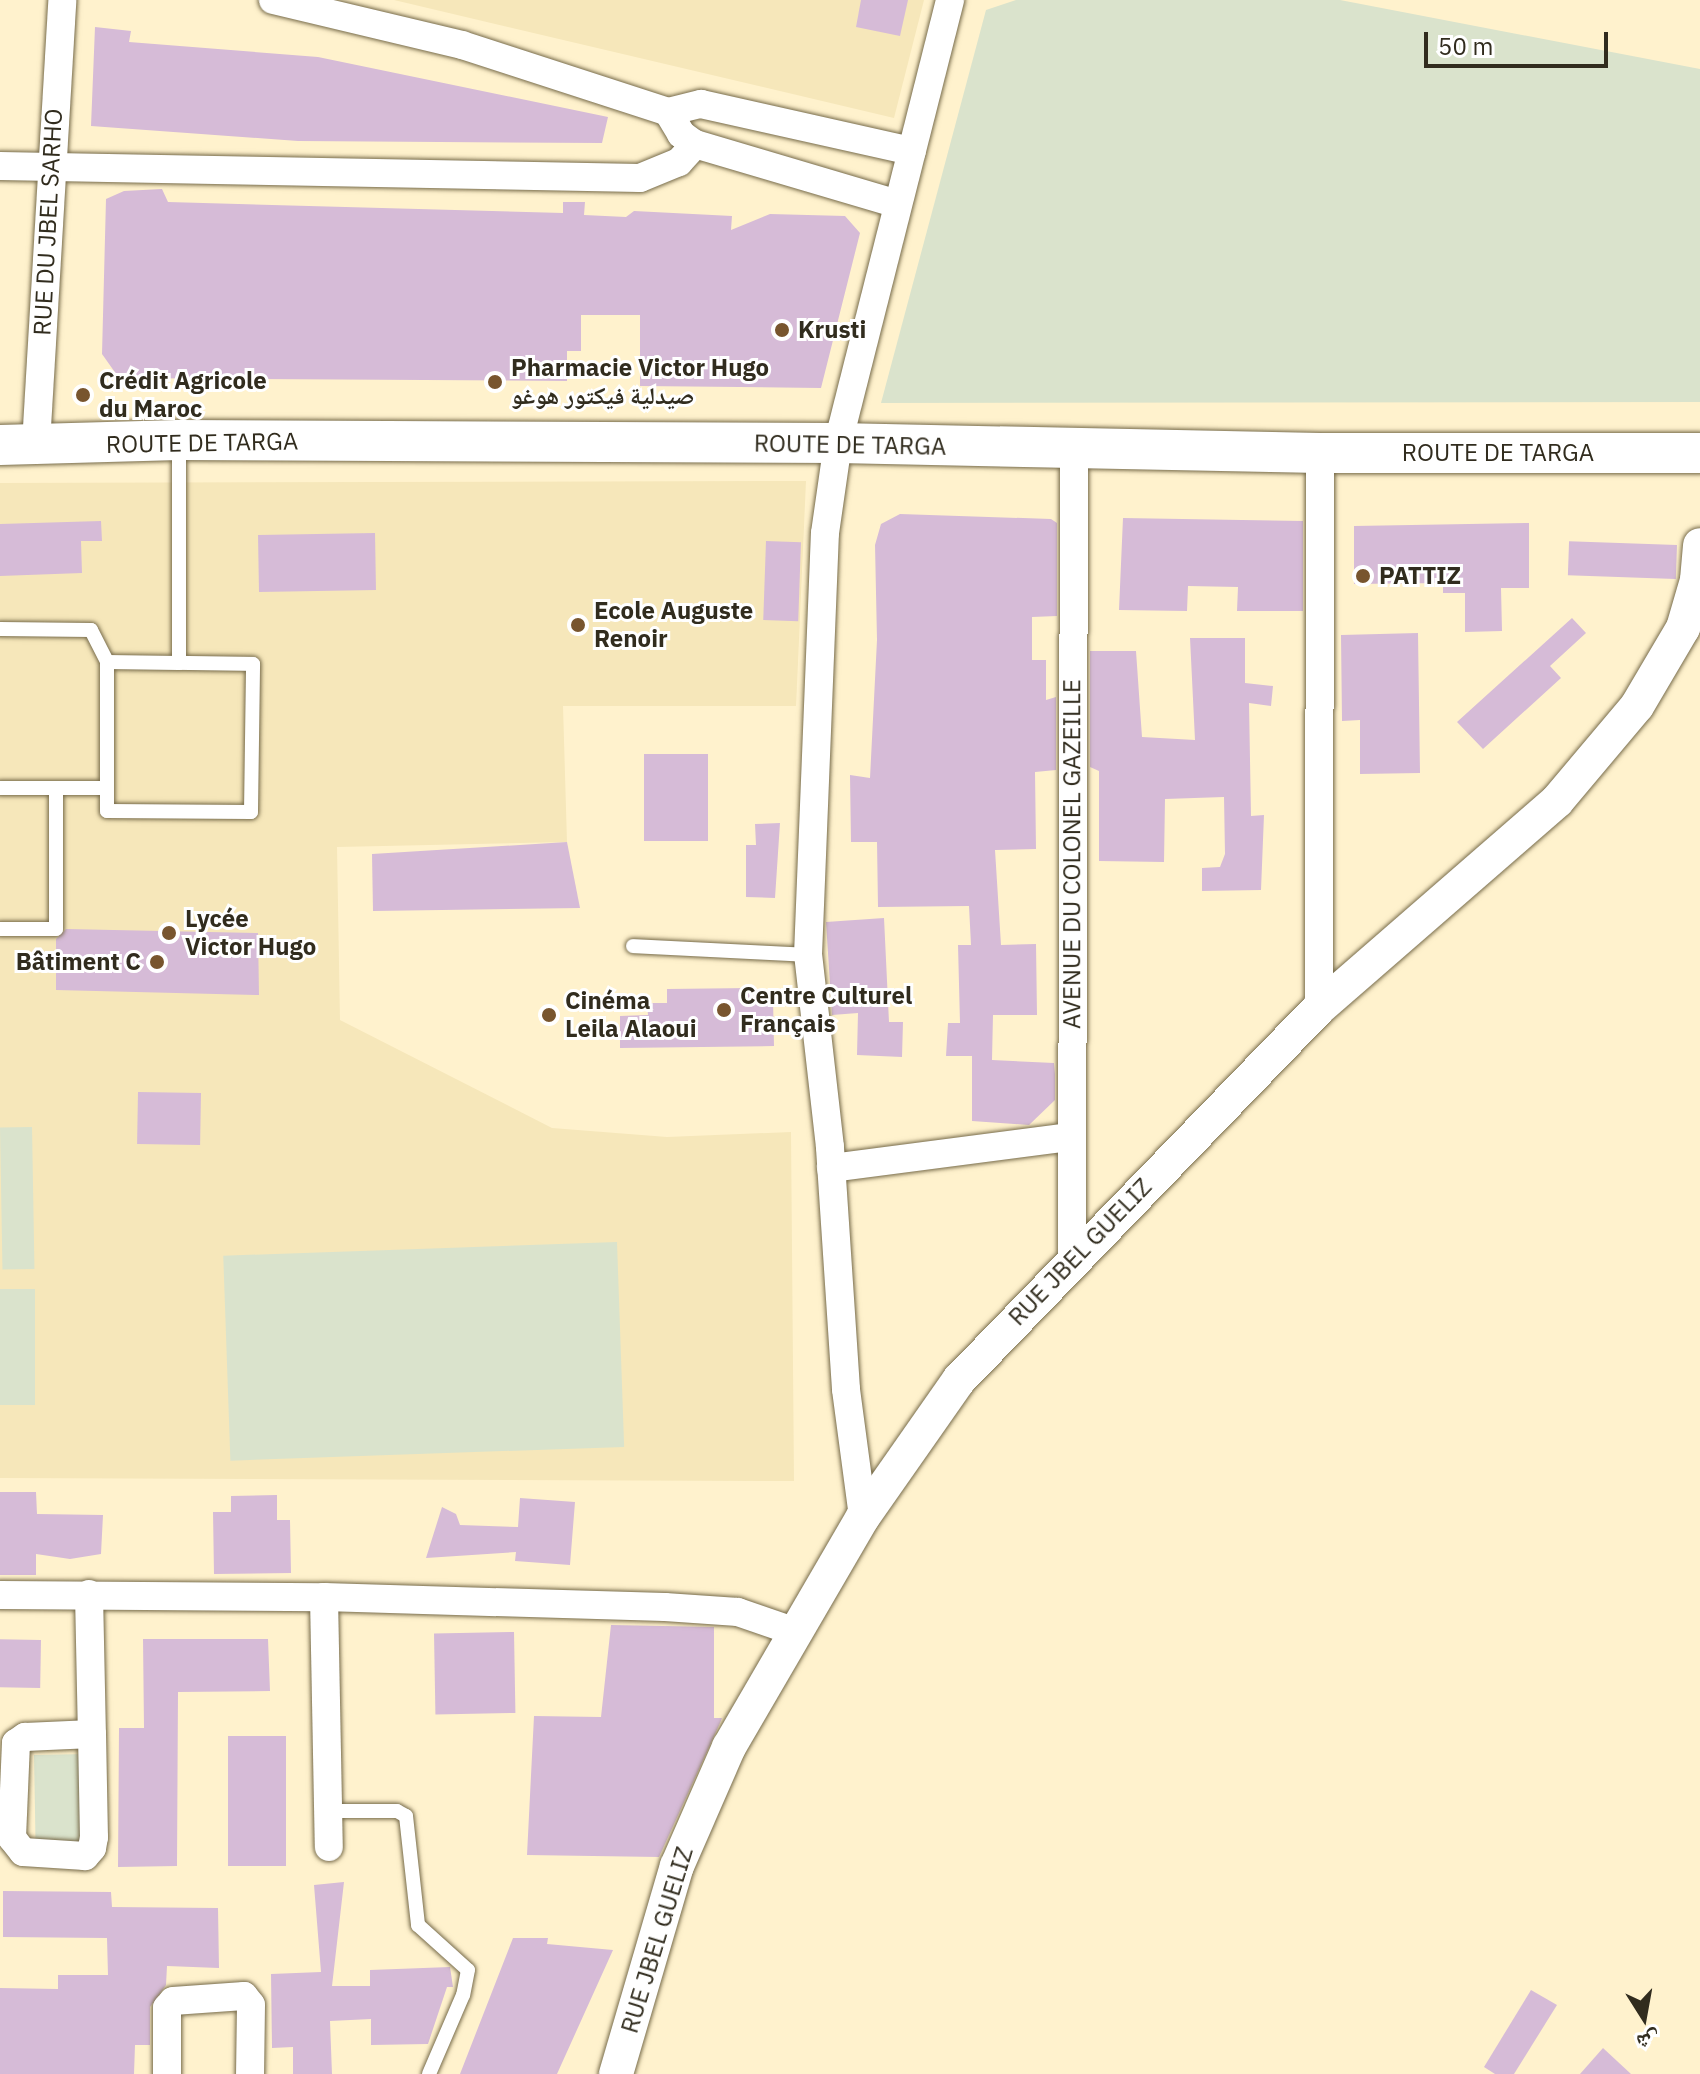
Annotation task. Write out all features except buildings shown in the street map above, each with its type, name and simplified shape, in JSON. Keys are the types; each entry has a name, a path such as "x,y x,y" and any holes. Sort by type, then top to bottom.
{"main road":[{"name":"ROUTE DE TARGA","path":"18,444 179,440 838,443 1320,453 1700,453"}],"street":[{"name":"RUE DU JBEL SARHO","path":"18,444 50,169 62,0"},
{"path":"273,0 462,45 668,112 701,104 912,151"},
{"path":"863,1517 846,1389 831,1168 808,955 825,533 838,443 950,0"},
{"path":"668,112 681,134 695,144 897,204"},
{"path":"0,166 640,178 679,162 695,144"},
{"name":"AVENUE DU COLONEL GAZEILLE","path":"1072,1258 1074,449"},
{"path":"1319,1008 1320,453"},
{"name":"RUE JBEL GUELIZ","path":"616,2074 677,1866 729,1747 863,1517 959,1380 1072,1258 1319,1008 1557,801 1637,706 1683,628 1697,580 1700,545"},
{"path":"831,1168 1070,1137"},
{"path":"89,1594 92,1734 90,1853 23,1852 12,1838 16,1743 25,1737 92,1734"},
{"path":"0,1595 324,1597 665,1607 738,1612 796,1632"},
{"path":"324,1597 329,1847"},
{"path":"167,2074 167,2008 173,2001 244,1996 251,2005 250,2074"}],"lane":[{"path":"179,440 179,663"},
{"path":"0,629 91,630 107,662 107,811 251,812 253,664 107,662"},
{"path":"0,788 107,788"},
{"path":"0,929 56,929 56,788"},
{"path":"633,946 808,955"},
{"path":"328,1811 397,1811 406,1816 418,1925 468,1970 463,1995 429,2074"}],"shaded area":[{"path":"394,0 924,0 894,118"},
{"name":"Lycée Victor Hugo","path":"806,481 796,706 563,706 567,842 337,847 340,1020 552,1128 667,1137 791,1132 794,1481 0,1478 0,483"}],"green space":[{"path":"1016,0 1340,0 1700,69 1700,402 881,403 986,10"},
{"path":"32,1127 34,1269 2,1270 0,1128"},
{"path":"617,1242 624,1447 230,1461 223,1256"},
{"path":"0,1289 35,1289 35,1405 0,1405"},
{"path":"88,1754 90,1843 36,1844 34,1755"}],"place":[{"name":"Krusti","path":"782,330"},
{"name":"Pharmacie Victor Hugo صيدلية فيكتور هوغو","path":"495,382"},
{"name":"Crédit Agricole du Maroc","path":"83,395"},
{"name":"PATTIZ","path":"1363,576"},
{"name":"Ecole Auguste Renoir","path":"578,625"},
{"name":"Lycée Victor Hugo","path":"169,933"},
{"name":"Bâtiment C","path":"157,962"},
{"name":"Centre Culturel Français","path":"724,1010"},
{"name":"Cinéma Leila Alaoui","path":"549,1015"}]}
